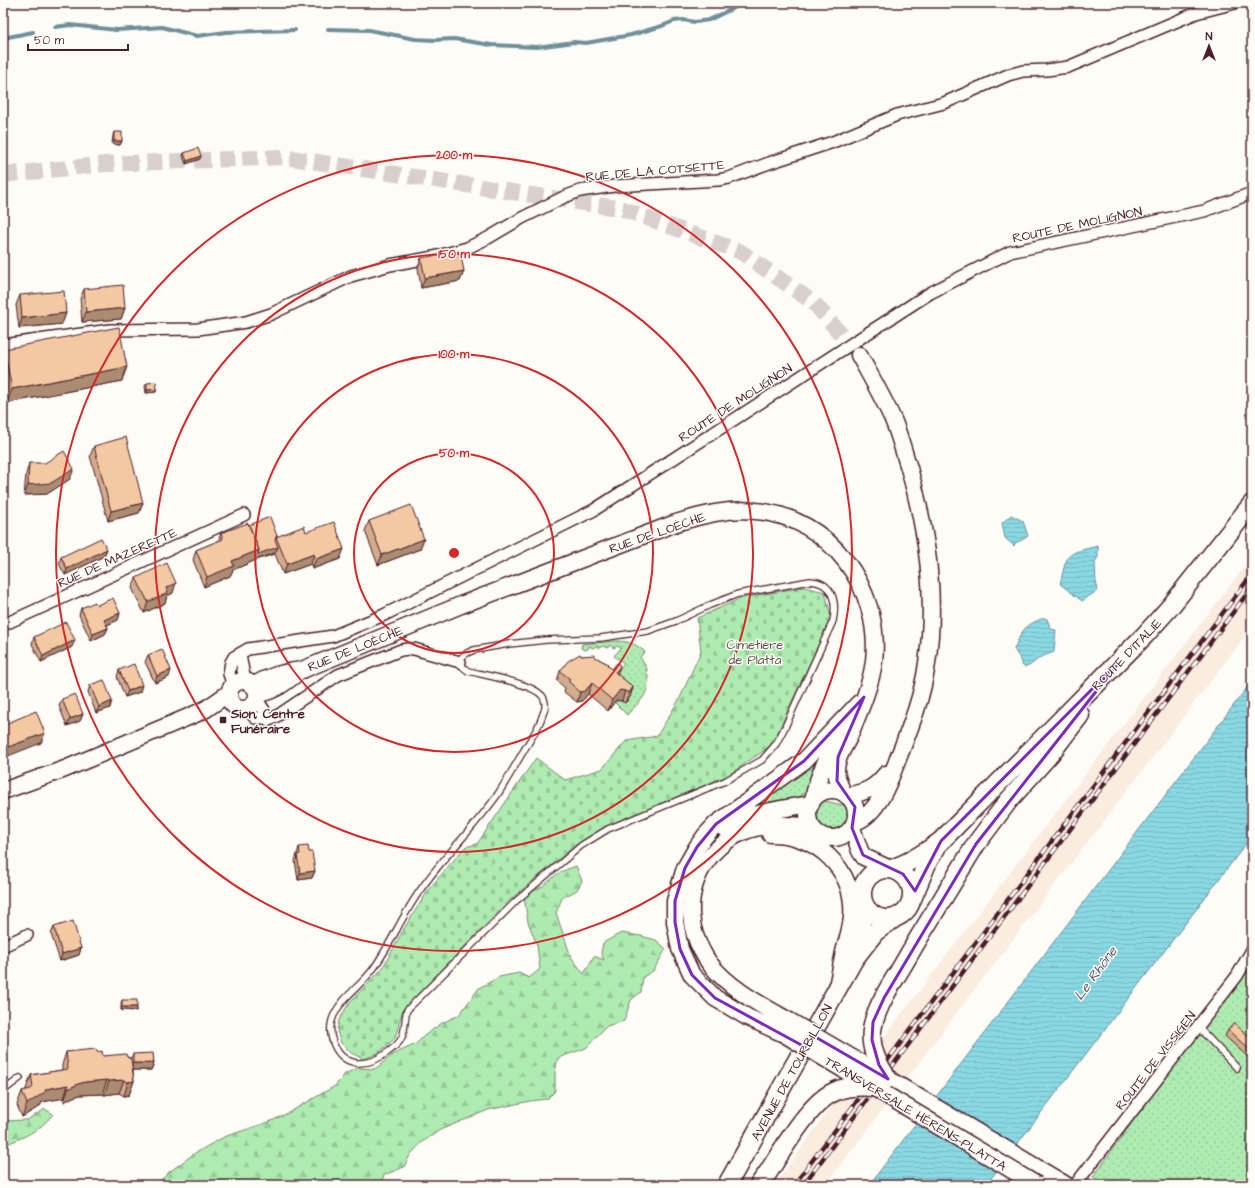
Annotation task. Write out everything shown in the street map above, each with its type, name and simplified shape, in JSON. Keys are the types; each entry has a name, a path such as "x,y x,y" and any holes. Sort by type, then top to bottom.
{"main road":[{"name":"ROUTE D'ITALIE","path":"891,869 914,860 941,841 1120,661 1170,607 1252,504"},
{"path":"763,1179 801,1124 819,1101 827,1095 843,1089 881,1083 879,1065 873,1048 871,1033 873,1022 881,1002 976,844 1009,800 1050,754 1120,661"},
{"name":"ROUTE D'ITALIE","path":"871,861 893,862 915,852 988,794"},
{"name":"ROUTE D'ITALIE","path":"911,900 928,861 941,841"},
{"path":"891,869 903,874 909,882 912,891 911,900 904,912 895,918 888,919 875,916 867,909 862,896 864,883 870,875 879,870 891,869"},
{"name":"AVENUE DE TOURBILLON","path":"854,958 861,924 862,896"},
{"name":"AVENUE DE TOURBILLON","path":"727,1185 837,991 854,958 875,932 895,918"}],"street":[{"name":"RUE DE LA COTSETTE","path":"3,345 110,330 198,329 258,319 272,314 351,276 390,265 434,257 467,248 522,218 564,197 580,191 609,186 718,180 729,178 844,138 897,115 944,103 1004,76 1023,71 1056,69 1072,65 1196,14 1235,3"},
{"name":"ROUTE DE MOLIGNON","path":"244,694 240,655 248,650 333,636 384,615 594,510 930,293 1010,252 1204,211 1252,193"},
{"path":"825,837 840,837 847,833 854,825 868,815 888,784 916,713 927,664 931,618 929,561 919,502 894,424 859,355"},
{"name":"RUE DE LOÈCHE","path":"3,791 65,769 244,694 262,680 276,675 302,670 440,614 676,523 698,516 739,510 757,511 785,516 806,525 836,548 852,569 859,582 870,612 875,644 872,672 864,697 854,724 838,757 836,770 838,781 845,794"},
{"name":"RUE DE MAZERETTE","path":"3,625 244,515"},
{"path":"244,694 255,718 265,718 269,720 338,675 401,650 420,650 460,662"},
{"path":"705,836 721,820 804,761 864,697"},
{"name":"RUE DE LOÈCHE","path":"812,802 816,783 823,766 844,732 854,724"},
{"path":"845,794 860,793 876,786 898,760"},
{"path":"862,896 855,878 847,864 825,837 812,827 809,821 808,814 812,802 818,795 825,791 836,790 845,794 852,801 855,807 856,814 854,825 860,851 864,857 891,869"},
{"name":"TRANSVERSALE HÉRENS-PLATTA","path":"787,1028 747,1017 715,998 692,975 680,949 675,922 675,901 685,868 696,847 705,836 732,822 750,815 812,802"},
{"name":"TRANSVERSALE HÉRENS-PLATTA","path":"812,827 778,825 748,830 729,839 717,848 704,864 694,885 691,899 691,918 695,939 709,964 730,984 754,1001 787,1028 881,1083 1066,1185"},
{"path":"704,864 735,843 772,834 802,839 827,854 838,867 848,884 852,905 851,926 837,991"},
{"path":"3,946 27,935"},
{"name":"ROUTE DE VISSIGEN","path":"1075,1185 1238,976 1252,950"},
{"name":"TRANSVERSALE HÉRENS-PLATTA","path":"881,1083 1037,1185"}],"lane":[{"path":"810,581 819,582 827,586 834,600 834,615 831,628 776,744 762,760 719,784 608,829 582,845 516,901 407,1010 404,1018 404,1032 398,1045 382,1057 373,1061 357,1062 344,1057 333,1044 330,1034 336,1011 373,969 408,908 428,879 496,797 532,736 545,709 544,698 535,690 519,684 468,671 460,662 462,657 474,650 509,644 546,640 601,638 648,631 676,621 726,598 744,592 810,581"},
{"path":"1198,1027 1237,1068"},
{"path":"3,1091 20,1078"}],"highlighted area":[{"path":"1120,661 976,844 884,998 873,1022 872,1040 879,1065 888,1079 812,1035 805,1047 715,998 692,975 680,949 675,922 675,901 685,868 697,847 716,824 804,761 864,697 838,757 837,781 855,807 852,828 863,855 903,874 915,891 941,841"}],"shaded area":[{"path":"1252,557 1252,627 825,1185 775,1185 838,1097"}],"green space":[{"name":"Cimetière de Platta","path":"804,587 825,592 831,617 772,745 727,776 609,825 577,844 511,899 403,1009 395,1038 380,1052 364,1059 351,1053 341,1043 337,1031 339,1020 349,1003 382,969 405,927 429,889 465,847 477,844 536,758 565,780 602,769 626,741 657,736 680,698 701,651 697,618 742,598"},
{"path":"616,641 632,644 645,652 640,657 647,669 647,689 643,698 627,715 615,703 619,700 625,703 615,674 624,663 614,656 621,648 617,646 614,648 609,645 608,648 602,646 600,648 596,646 593,648 589,646 588,649 584,650 581,648 582,644"},
{"path":"815,761 818,763 810,784 804,794 793,799 773,801 754,806"},
{"path":"825,801 843,805 848,808 848,817 844,824 832,829 825,828 820,825 816,819 816,812 820,804"},
{"path":"576,866 582,881 577,890 562,898 556,913 571,957 584,974 594,956 604,960 601,953 603,943 621,933 656,940 666,949 653,971 643,977 641,992 631,1000 624,1021 607,1026 586,1048 558,1058 555,1072 555,1091 547,1099 488,1110 440,1130 421,1143 410,1155 404,1167 384,1175 380,1185 156,1185 168,1173 195,1153 224,1137 269,1122 290,1112 335,1086 345,1074 357,1068 375,1069 392,1055 416,1044 442,1023 459,1015 479,988 499,977 519,973 529,978 540,969 537,945 528,922 524,897 544,885 560,872"},
{"path":"1252,955 1252,1185 1106,1185 1093,1177"},
{"path":"45,1109 53,1114 48,1120 36,1130 24,1137 3,1146 3,1121 27,1120"}],"water":[{"path":"1011,515 1023,521 1028,536 1015,543 1014,546 1005,538 1002,523"},
{"path":"1098,546 1098,557 1095,562 1098,590 1082,601 1060,584 1065,565 1070,556 1074,553"},
{"path":"1044,618 1047,619 1051,629 1056,630 1054,652 1041,657 1029,666 1025,667 1022,665 1022,662 1014,649 1024,629 1032,623"},
{"name":"Le Rhône","path":"1252,681 1252,836 986,1185 869,1185"}],"building":[{"path":"114,132 122,132 122,141 114,141"},
{"path":"198,148 201,156 187,161 184,153"},
{"path":"460,251 464,271 425,278 421,258"},
{"path":"123,285 125,308 86,312 84,289"},
{"path":"64,291 66,313 22,318 20,295"},
{"path":"119,327 127,367 12,389 4,349"},
{"path":"156,382 157,389 147,390 147,383"},
{"path":"126,437 143,503 111,511 94,446"},
{"path":"64,451 74,469 51,483 28,485 29,463 45,463"},
{"path":"411,505 424,539 382,555 369,521"},
{"path":"270,517 277,536 275,540 278,547 258,554 259,550 249,525"},
{"path":"334,522 344,549 316,559 314,554 287,564 276,537 304,526 306,532"},
{"path":"248,523 259,550 232,561 234,566 207,577 196,550 223,539 221,533"},
{"path":"101,538 107,549 67,569 61,557"},
{"path":"167,563 176,583 166,588 168,593 148,602 136,578"},
{"path":"113,598 120,613 104,620 108,628 93,634 81,608 95,602 97,605"},
{"path":"66,622 75,640 43,656 34,637"},
{"path":"162,649 171,670 157,676 148,655"},
{"path":"580,654 581,656 595,655 595,657 608,664 607,665 612,669 617,663 619,664 620,667 615,672 633,687 629,693 620,690 612,700 592,683 585,691 580,692 568,681 570,679 560,671 568,661"},
{"path":"134,664 142,685 128,691 119,670"},
{"path":"104,680 112,701 99,707 90,685"},
{"path":"75,694 83,714 70,719 62,699"},
{"path":"36,711 45,733 3,749 3,725"},
{"path":"308,846 309,852 312,852 315,871 300,873 297,855 300,854 299,847"},
{"path":"73,921 81,948 62,954 54,927"},
{"path":"122,1000 137,1000 137,1007 122,1007"},
{"path":"1234,1023 1252,1039 1252,1052 1228,1030"},
{"path":"96,1049 97,1052 102,1051 103,1056 126,1054 127,1057 131,1059 134,1081 128,1082 124,1080 107,1080 85,1082 68,1089 68,1085 46,1089 45,1092 27,1104 22,1091 31,1089 33,1086 31,1075 68,1069 66,1052"},
{"path":"153,1053 154,1063 133,1063 133,1054"}],"waterway":[{"path":"328,29 369,30 415,39 454,39 491,45 537,47 574,42 586,43 631,35 674,21 683,20 695,22 709,20 744,3"},
{"path":"55,27 70,25 117,30 162,27 197,36 226,32 295,30"},
{"path":"3,38 33,32"}],"tunnel":[{"path":"3,175 106,164 285,157 623,209 741,252 814,303 859,355"}],"railway":[{"path":"794,1185 1252,574"},
{"path":"803,1185 1252,587"}],"place":[{"name":"Sion, Centre Funéraire","path":"223,720"}]}
